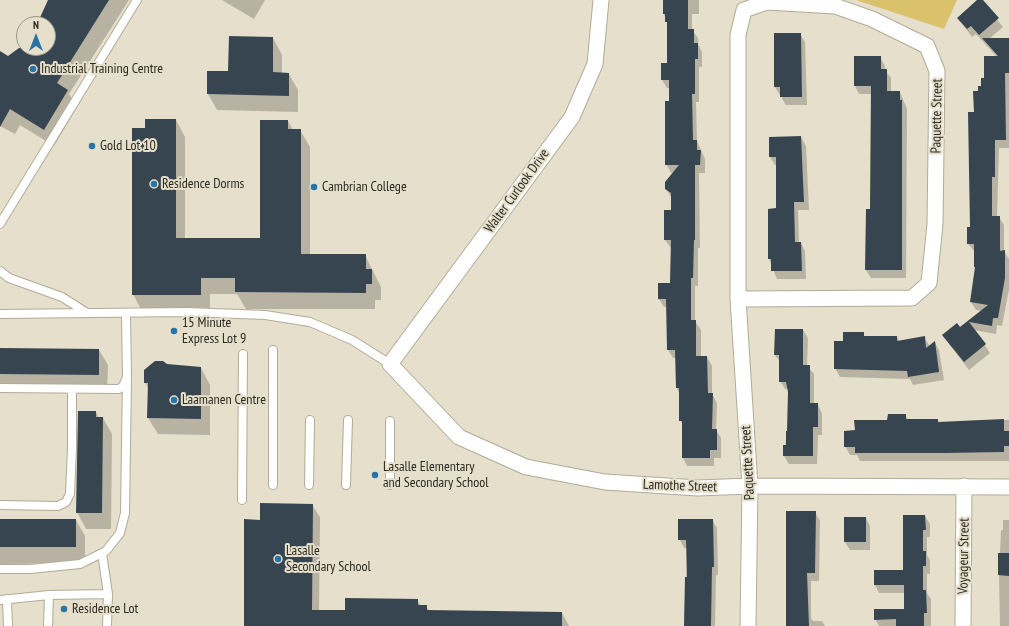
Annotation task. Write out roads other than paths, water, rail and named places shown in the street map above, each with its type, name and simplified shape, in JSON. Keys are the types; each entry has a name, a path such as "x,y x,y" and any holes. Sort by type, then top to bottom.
{"street":[{"name":"Walter Curlook Drive","path":"390,364 572,117 595,64 601,0"},
{"name":"Paquette Street","path":"738,299 912,298 929,283 935,224 937,71 927,46 872,18 835,6 768,2 744,10 738,35 738,299 750,486 748,626"},
{"name":"Lamothe Street","path":"390,364 459,437 526,467 605,482 698,488 750,486 1009,487"},
{"name":"Voyageur Street","path":"963,626 964,486"}],"lane":[{"path":"0,224 137,0"},
{"path":"0,271 9,278 62,297 87,313"},
{"path":"0,314 187,312 266,315 310,322 352,340 390,364"},
{"path":"0,569 30,569 80,564 106,550 120,533 126,513 126,313"},
{"path":"273,350 273,485"},
{"path":"242,500 243,354"},
{"path":"0,388 72,390 119,389 123,386 127,377"},
{"path":"0,505 50,507 58,506 66,502 70,494 72,390"},
{"path":"309,485 310,420"},
{"path":"346,485 348,420"},
{"path":"390,421 390,484"},
{"path":"102,553 108,594 107,626"},
{"path":"8,626 4,600 49,595 108,594"},
{"path":"48,626 49,595"}],"place":[{"name":"Industrial Training Centre","path":"33,69"},
{"name":"Gold Lot 10","path":"92,146"},
{"name":"Residence Dorms","path":"154,184"},
{"name":"Cambrian College","path":"314,187"},
{"name":"15 Minute Express Lot 9","path":"174,331"},
{"name":"Laamanen Centre","path":"174,400"},
{"name":"Lasalle Elementary and Secondary School","path":"375,475"},
{"name":"Lasalle Secondary School","path":"278,559"},
{"name":"Residence Lot","path":"64,609"}]}
